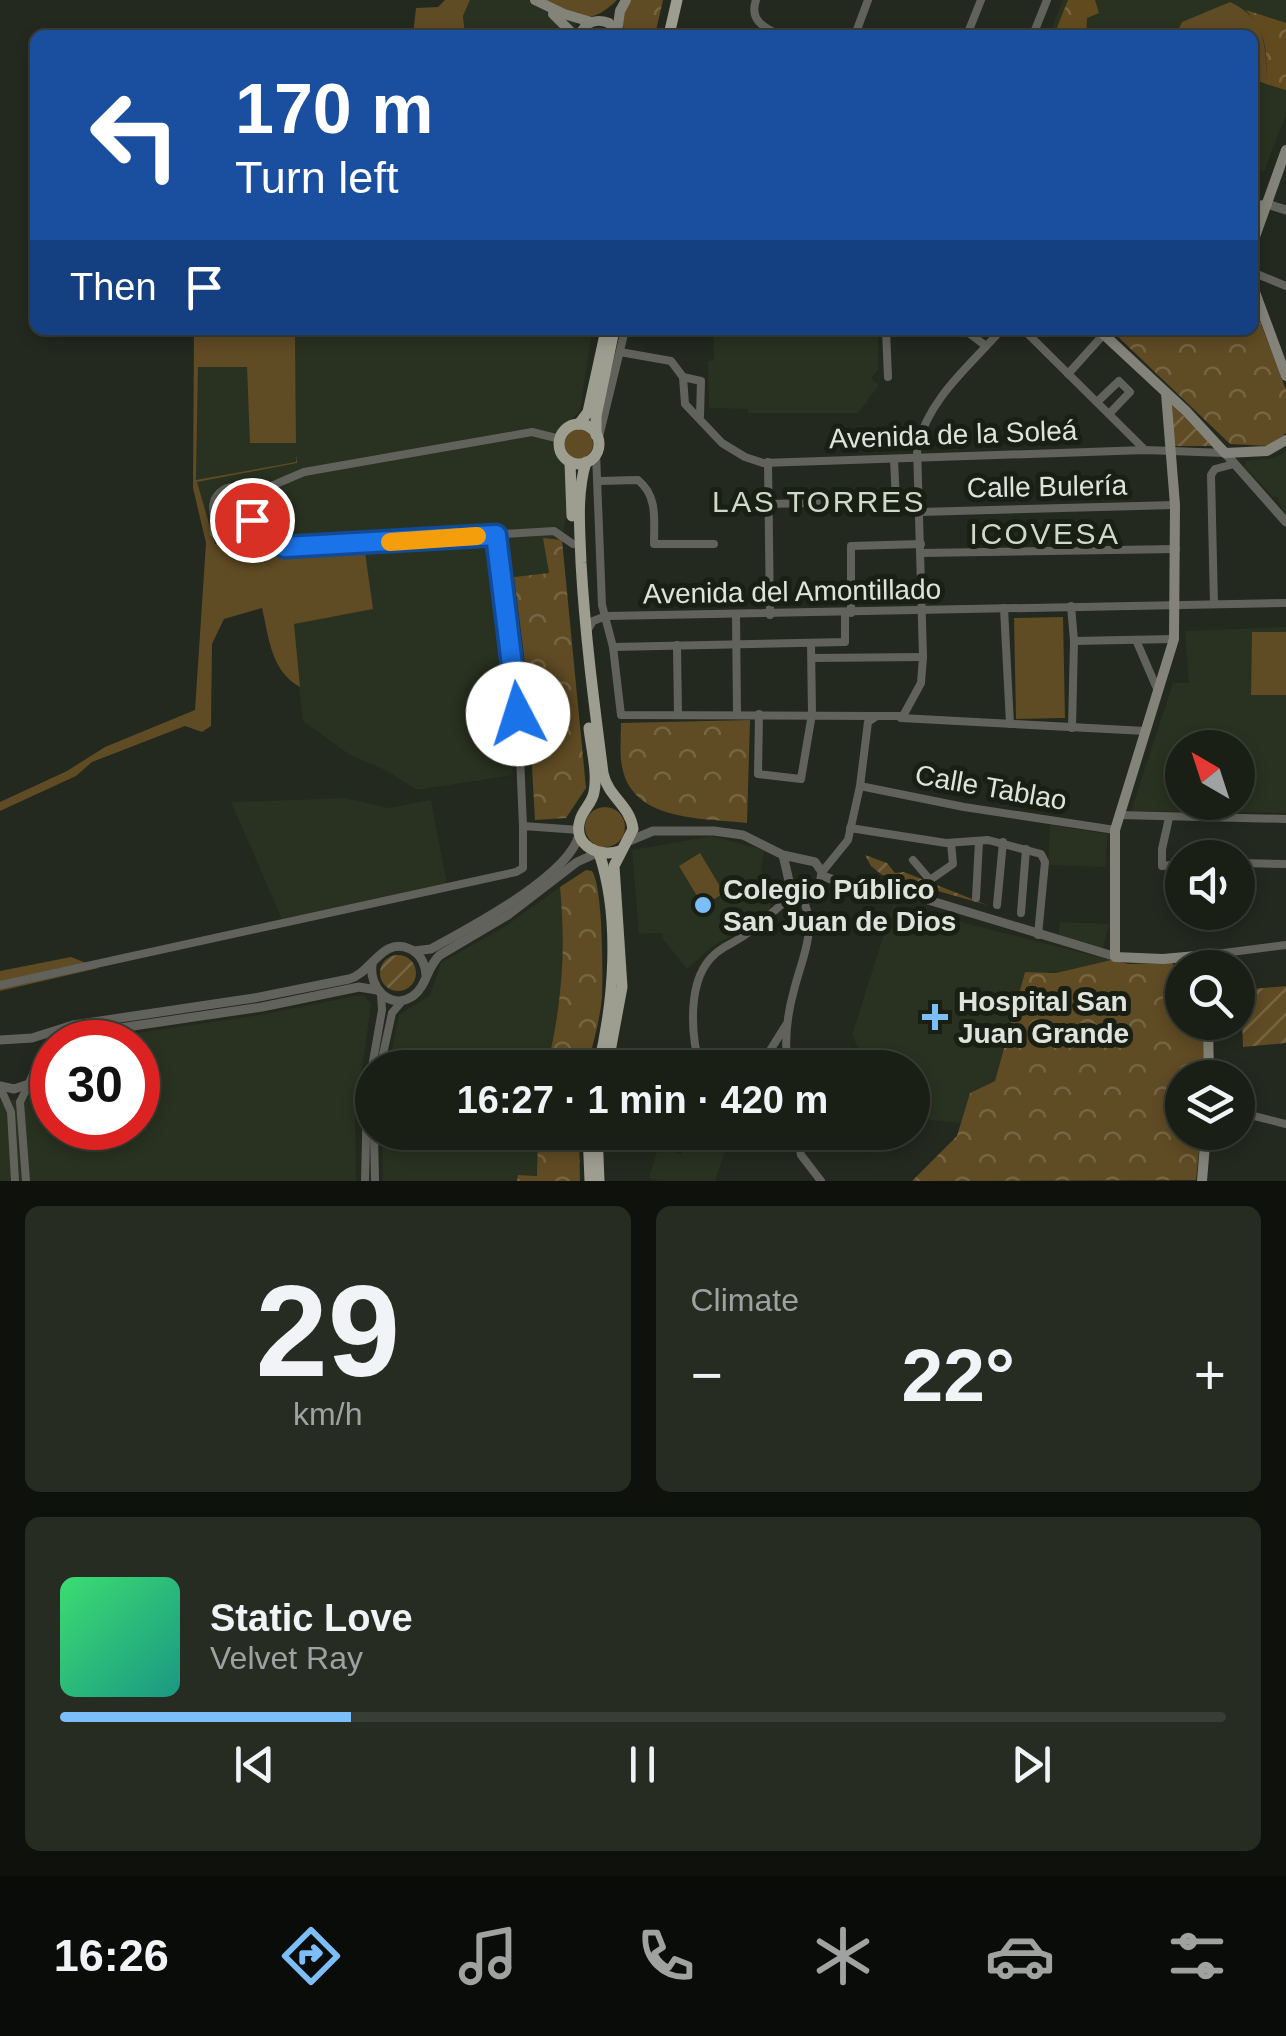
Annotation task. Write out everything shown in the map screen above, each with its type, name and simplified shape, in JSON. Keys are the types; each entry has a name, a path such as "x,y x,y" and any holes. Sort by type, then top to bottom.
{"main road":[{"path":"583,30 623,0"},
{"path":"618,30 623,0"},
{"path":"667,30 673,0"},
{"path":"666,30 673,0"},
{"path":"540,3 609,23 614,30"},
{"path":"540,3 571,30"},
{"path":"1258,230 1286,150"},
{"path":"1258,206 1268,204"},
{"path":"1258,300 1286,376"},
{"path":"601,1050 612,988 609,914 604,869 598,853 585,845 580,827 595,786 573,544 570,462 560,450 560,440 567,428 579,424 588,412 605,335"},
{"path":"611,1050 622,988 614,866 633,829 631,816 616,802 603,773 586,632 580,488 586,462 597,443 596,416 613,335"},
{"path":"1104,335 1225,453 1267,451 1286,440"},
{"path":"1165,959 1112,956 1114,830 1174,639 1175,505 1166,394"},
{"path":"579,424 589,427 597,443"},
{"path":"570,462 586,462"},
{"path":"591,804 616,802"},
{"path":"598,853 624,846"},
{"path":"589,1150 590,1181"},
{"path":"598,1150 599,1181"},
{"path":"1201,1179 1204,1150"}],"street":[{"path":"673,14 686,0"},
{"path":"756,0 756,20 768,30"},
{"path":"857,30 868,0"},
{"path":"969,30 981,0"},
{"path":"1035,30 1046,0"},
{"path":"1268,204 1286,210"},
{"path":"1258,274 1286,286"},
{"path":"624,335 597,443 598,542 621,715 877,716 1145,732"},
{"path":"886,335 888,378"},
{"path":"972,335 986,346"},
{"path":"897,718 903,716 915,696 923,657 920,434 938,397 996,335"},
{"path":"1029,335 1145,450"},
{"path":"1068,374 1099,335"},
{"path":"620,352 672,361 683,377"},
{"name":"Avenida de la Soleá","path":"700,416 700,381 683,377 685,404 722,443 745,458 768,462 1145,450 1225,453"},
{"path":"1097,402 1119,381 1130,392 1109,414"},
{"path":"255,502 246,490 226,488 216,498 217,520 229,528 242,528 252,520 255,502 269,487 304,472 532,432 560,440"},
{"path":"1225,453 1286,522"},
{"path":"768,504 896,502 894,460"},
{"path":"768,462 770,615"},
{"path":"1214,604 1210,475 1215,468 1234,464"},
{"path":"598,481 638,480 650,489 654,544 714,544"},
{"name":"Calle Bulería","path":"920,512 1175,505"},
{"path":"252,520 266,540 285,547 554,531 572,515"},
{"path":"554,531 573,544"},
{"path":"0,985 523,868 516,687 496,535"},
{"path":"613,647 845,642 851,546 1176,550"},
{"name":"Avenida del Amontillado","path":"586,632 593,622 606,616 1286,603"},
{"path":"1070,606 1074,641 1072,728"},
{"path":"1004,608 1010,724"},
{"path":"736,615 736,714"},
{"path":"1074,641 1174,639"},
{"path":"1136,640 1158,692"},
{"path":"758,714 758,774 801,780 812,714 811,643"},
{"path":"677,645 678,715"},
{"path":"812,658 923,657"},
{"path":"786,1050 788,1021 809,944 809,910 823,874 841,851 850,828 868,722 877,716"},
{"name":"Calle Tablao","path":"860,786 1114,830"},
{"path":"1119,814 1165,818"},
{"path":"631,816 654,830 743,835 783,855 815,862 831,859"},
{"path":"1255,819 1286,819"},
{"path":"1165,866 1162,866 1162,849 1169,820"},
{"path":"414,951 450,938 526,891 572,853 580,827 523,826"},
{"path":"850,828 952,843 1003,842 1041,854 1045,862 1038,935"},
{"path":"624,846 654,830"},
{"path":"976,898 980,840"},
{"path":"997,905 1003,842"},
{"path":"913,860 930,880 953,864 952,843"},
{"path":"1021,912 1026,849"},
{"path":"384,1050 392,1013 421,988 440,955 508,915 577,862 598,853"},
{"path":"783,855 792,887 809,910"},
{"path":"789,874 802,860"},
{"path":"815,862 823,874 842,883 915,896 1112,956"},
{"path":"1255,863 1286,864"},
{"path":"697,1050 696,990 706,964 799,892 842,883"},
{"path":"1255,952 1286,945"},
{"path":"0,1040 301,990 357,977 386,949 401,946 414,951 423,962 426,975"},
{"path":"365,1181 367,1096 382,1010 372,965"},
{"path":"160,1022 359,987 404,1000"},
{"path":"770,1050 788,1021"},
{"path":"21,1039 30,1047"},
{"path":"0,1087 14,1090 29,1084"},
{"path":"26,1181 20,1102 29,1084"},
{"path":"0,1087 11,1112 15,1181"},
{"path":"1255,1116 1286,1124"},
{"path":"374,1150 375,1181"},
{"path":"800,1150 821,1181"}],"shaded area":[{"path":"470,0 533,0 580,20 571,30 464,30 463,16"},
{"path":"1063,0 1286,0 1286,114 1264,172 1258,170 1258,30 1051,30"},
{"path":"295,335 591,335 580,411 551,442 566,464 568,507 562,540 544,539 549,573 514,577 506,541 485,542 507,684 513,775 417,790 350,755 303,721 284,559 248,539 215,545 196,480 198,367 248,367 296,442"},
{"path":"714,335 878,335 878,370 871,378 879,385 858,413 748,413 748,409 709,408 708,361 714,360"},
{"path":"1286,451 1286,516 1277,497 1244,466 1247,461 1275,458"},
{"path":"1286,627 1286,813 1255,813 1255,730 1165,730 1165,811 1131,811 1173,683 1189,683 1185,631"},
{"path":"345,798 388,808 431,800 447,884 282,919 231,802"},
{"path":"1050,825 1108,834 1105,867 1048,865"},
{"name":"Colegio Público San Juan de Dios","path":"712,836 764,850 761,869 772,911 712,947 687,969 662,933 639,934 632,850"},
{"path":"560,887 560,1014 551,1050 392,1050 399,1015 430,995 441,963 504,927"},
{"name":"Hospital San Juan Grande","path":"893,905 1111,960 1056,973 1025,972 995,1081 970,1093 961,1123 930,1120 930,1050 860,1050 852,1035"},
{"path":"1060,922 1109,924 1103,949 1058,936"},
{"path":"360,995 371,1005 365,1050 355,1050 356,1181 0,1181 0,1101 30,1098 30,1150 160,1150 160,1030"},
{"path":"382,1150 538,1150 537,1176 518,1175 517,1181 383,1181"},
{"path":"657,1150 681,1154 682,1150 725,1150 715,1181 649,1178"}],"green space":[{"path":"445,0 470,0 463,16 464,30 414,30 416,8 438,7"},
{"path":"533,0 617,0 606,10 586,18 567,15"},
{"path":"631,0 663,0 656,30 624,30 626,8"},
{"path":"1068,0 1095,0 1099,13 1087,18 1086,30 1056,30"},
{"path":"1230,2 1242,9 1251,17 1262,36 1266,84 1258,81 1258,30 1178,30 1182,22"},
{"path":"1246,10 1286,23 1286,90 1266,84 1265,44"},
{"path":"1258,316 1286,390 1286,433 1269,446 1230,444 1116,335 1258,335"},
{"path":"194,335 295,335 296,443 250,443 247,367 198,367 196,480 296,462 297,455 297,463 197,482 215,544 248,539 284,559 365,552 373,609 294,624 300,687 277,663 262,608 224,619 212,644 211,726 202,732 185,726 92,762 76,776 0,811 0,802 67,771 105,747 195,710 206,543 193,488"},
{"path":"1172,404 1212,446 1173,446"},
{"path":"578,429 589,433 593,444 589,455 578,459 567,455 563,444 567,433"},
{"path":"235,492 249,501 250,507 241,521 235,522 221,513 220,507 229,493"},
{"path":"543,538 562,540 586,788 566,818 535,820 527,679 514,577 549,573"},
{"path":"1063,617 1065,718 1016,719 1014,618"},
{"path":"1252,632 1286,632 1286,695 1251,695"},
{"path":"750,720 747,823 693,818 657,809 630,788 622,766 621,723"},
{"path":"605,807 619,813 625,827 619,841 605,847 591,841 585,827 591,813"},
{"path":"700,853 724,893 703,906 679,866"},
{"path":"865,855 887,863 895,873 904,872 987,905 882,875"},
{"path":"586,870 592,871 596,880 602,985 591,1050 550,1050 561,978 560,887"},
{"path":"398,955 410,961 416,973 410,985 398,991 386,985 380,973 386,961"},
{"path":"71,957 99,968 0,991 0,971"},
{"path":"1111,960 1128,964 1165,963 1165,1040 1204,1040 1204,1060 1165,1060 1165,1150 1199,1150 1196,1180 912,1181 957,1136 970,1093 995,1081 1025,972 1056,973"},
{"path":"1286,986 1286,1043 1243,1047 1243,1040 1255,1040 1255,989"},
{"path":"538,1150 579,1150 580,1181 517,1181 518,1175 537,1176"}],"slow traffic":[{"path":"390,542 477,536"}],"place":[{"name":"Colegio Público San Juan de Dios","path":"703,905"},
{"name":"Hospital San Juan Grande","path":"935,1017"}],"district":[{"name":"LAS TORRES","path":"819,502"},
{"name":"ICOVESA","path":"1045,534"}],"route":[{"path":"252,520 266,540 285,547 496,535 518,714"}]}
